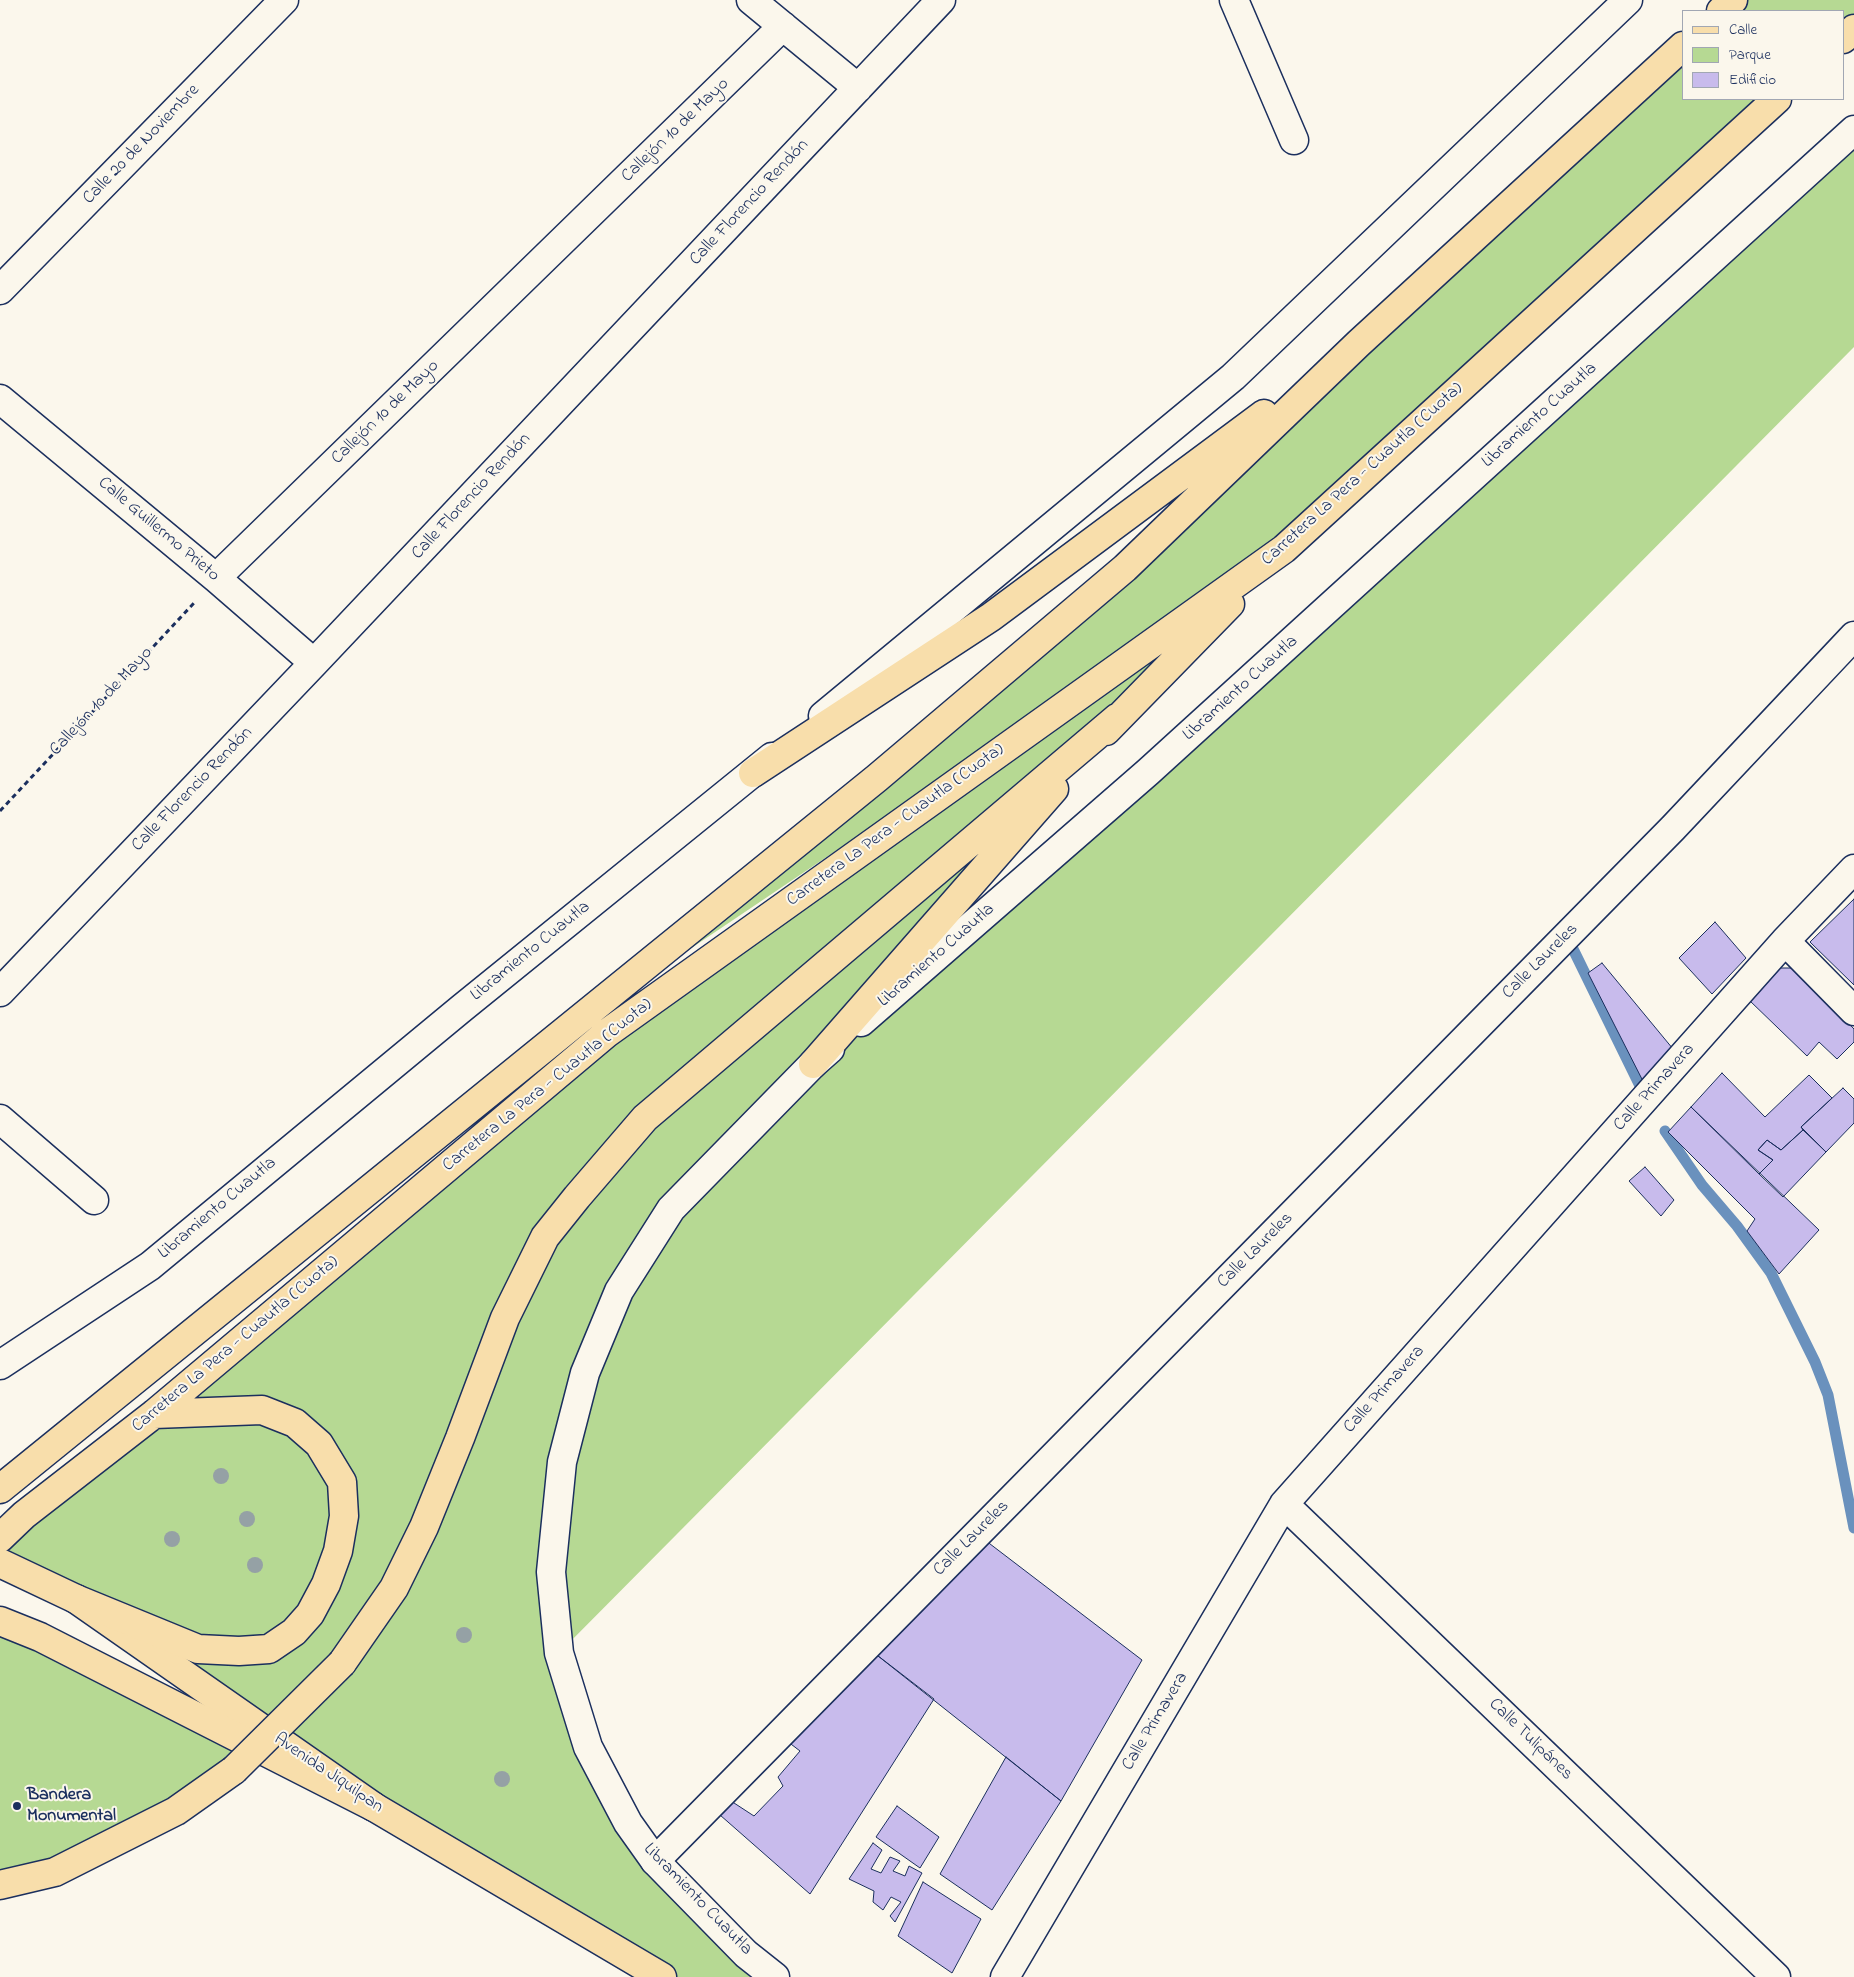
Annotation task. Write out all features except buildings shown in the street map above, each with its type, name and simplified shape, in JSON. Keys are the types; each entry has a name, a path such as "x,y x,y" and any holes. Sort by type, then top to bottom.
{"main road":[{"path":"1722,10 1733,0"},
{"path":"1844,38 1854,29"},
{"name":"Carretera La Pera - Cuautla (Cuota)","path":"0,1489 885,771 1125,568 1359,343 1682,47"},
{"name":"Carretera La Pera - Cuautla (Cuota)","path":"0,1538 24,1515 154,1414 607,1033 1284,549 1776,100"},
{"path":"753,773 991,617 1359,343"},
{"path":"813,1064 1117,718 1284,549"},
{"path":"0,1885 55,1872 176,1811 234,1770 342,1663 394,1588 424,1527 505,1318 545,1237 577,1197 645,1118 1117,718"},
{"path":"76,1599 198,1649 240,1651 269,1649 294,1632 310,1614 326,1584 338,1551 344,1516 342,1482 319,1444 295,1423 262,1410 154,1414"},
{"name":"Avenida Jiquilpan","path":"0,1564 76,1599 374,1807 662,1977"},
{"path":"0,1621 40,1637 374,1807"}],"street":[{"name":"Calle 20 de Noviembre","path":"0,290 284,0"},
{"path":"751,0 858,88"},
{"name":"Calle Florencio Rendón","path":"0,992 941,0"},
{"name":"Libramiento Cuautla","path":"0,1365 150,1266 470,1002 753,773 1233,377 1628,0"},
{"path":"1244,5 1294,140"},
{"name":"Callejón 10 de Mayo","path":"216,578 783,26"},
{"name":"Libramiento Cuautla","path":"774,1977 746,1954 655,1861 628,1823 588,1747 559,1653 551,1572 562,1462 585,1373 619,1291 671,1209 813,1064 1148,772 1854,130"},
{"name":"Calle Guillermo Prieto","path":"0,399 216,578 314,663"},
{"name":"Calle Laureles","path":"655,1861 1673,828 1854,636"},
{"name":"Calle Primavera","path":"1005,1977 1284,1504 1785,942 1854,869"},
{"path":"1785,942 1854,1011"},
{"path":"0,1120 94,1200"},
{"name":"Calle Tulipánes","path":"1284,1504 1776,1977"}],"path":[{"name":"Callejón 10 de Mayo","path":"0,811 216,578"}],"green space":[{"path":"1733,0 1854,0 1854,29 1844,38 1844,10 1722,10"},
{"path":"1682,47 1682,100 1776,100 1284,549 638,984 877,778"},
{"path":"1854,124 1854,347 559,1653 551,1572 585,1373 671,1209 813,1064"},
{"path":"1239,587 1109,720 614,1292 545,1574 622,1824 768,1977 669,1977 0,1562 0,1546 607,1033"},
{"path":"0,1621 254,1746 234,1770 0,1885"}],"waterway":[{"path":"1573,949 1645,1096"},
{"path":"1665,1131 1702,1185 1737,1226 1771,1273 1815,1362 1828,1395 1854,1528"}],"place":[{"name":"Bandera Monumental","path":"17,1806"}]}
